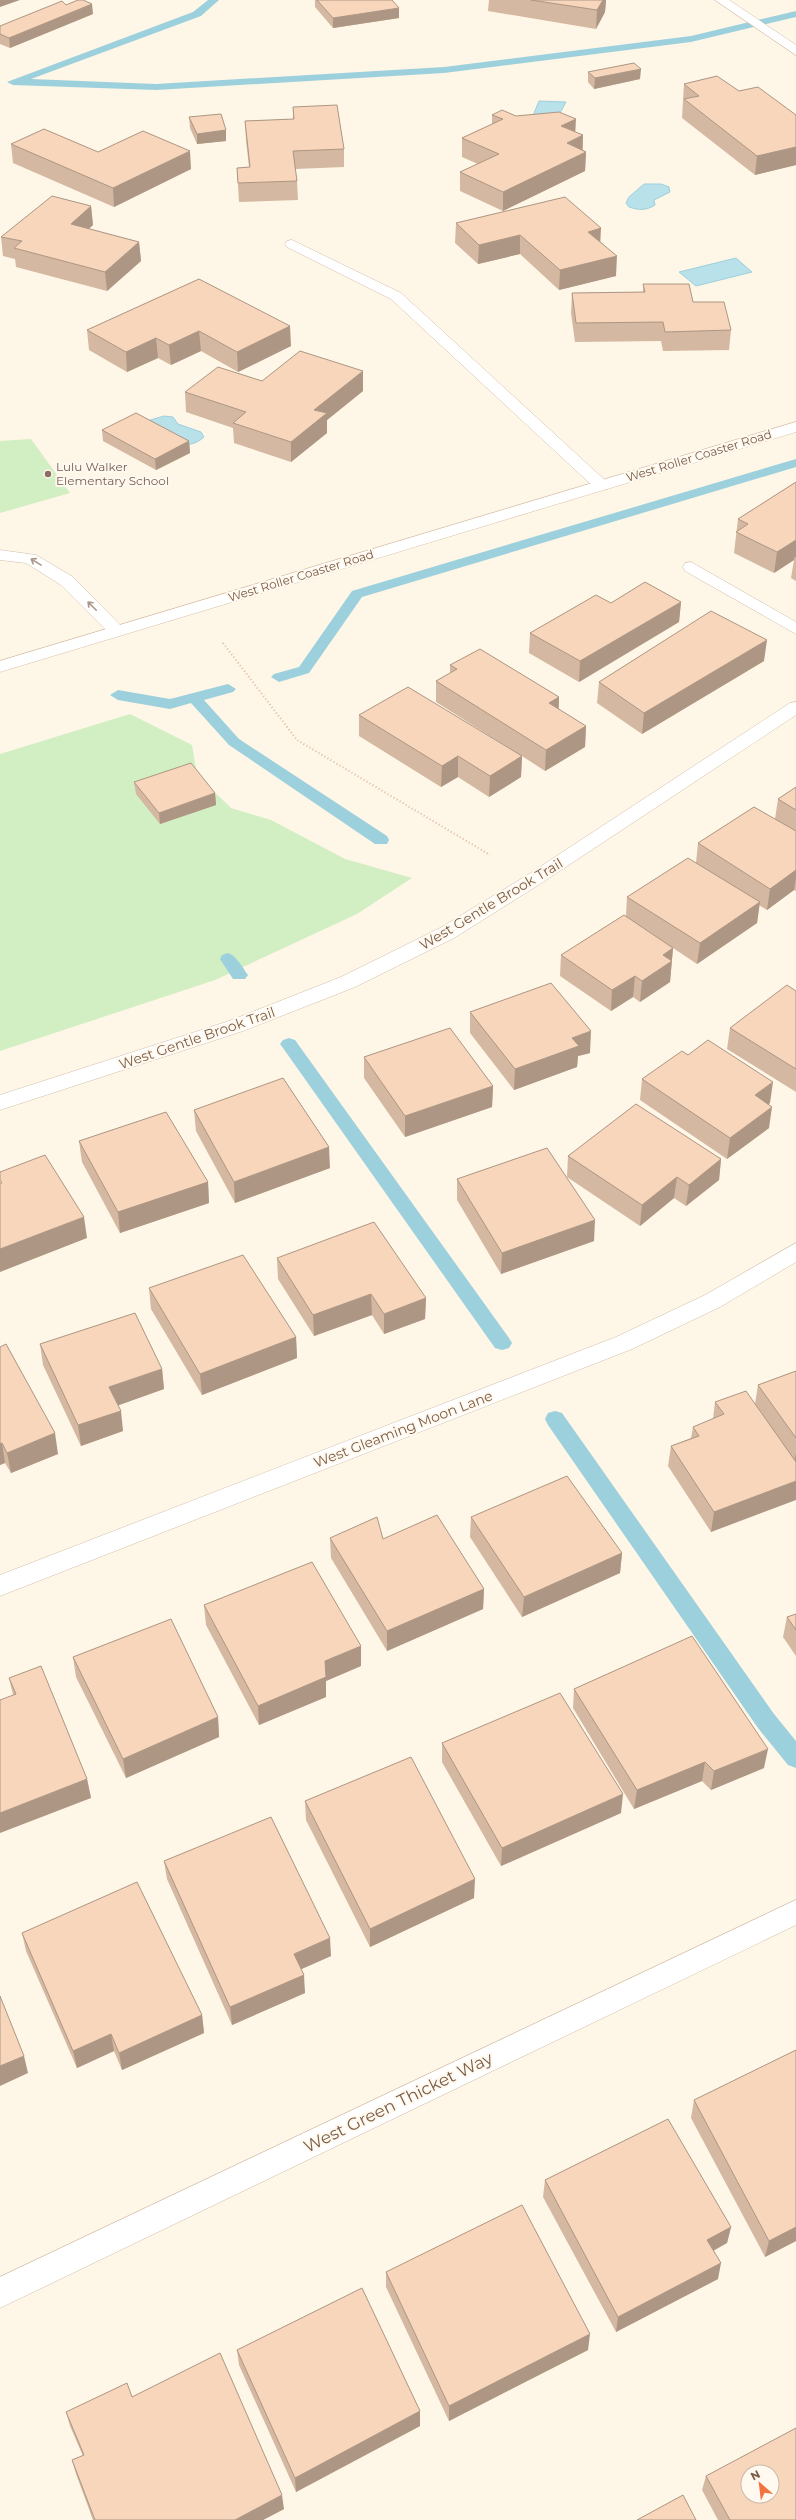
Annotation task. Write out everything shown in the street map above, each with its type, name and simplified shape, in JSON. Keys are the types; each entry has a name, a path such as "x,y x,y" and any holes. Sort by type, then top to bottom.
{"street":[{"path":"721,0 796,51"},
{"path":"292,244 396,296 602,486"},
{"name":"West Roller Coaster Road","path":"0,667 796,427"},
{"path":"0,555 30,559 67,582 117,631"},
{"path":"691,567 796,629"},
{"name":"West Gentle Brook Trail","path":"0,1103 236,1026 348,982 447,933 533,880 796,707"},
{"name":"West Gleaming Moon Lane","path":"0,1586 532,1379 618,1343 722,1296 796,1251"},
{"name":"West Green Thicket Way","path":"0,2293 796,1912"}],"path":[{"path":"220,639 297,740 533,880"}],"green space":[{"path":"31,439 70,493 0,513 0,441"},
{"path":"130,714 192,745 197,775 231,808 271,820 345,859 412,878 357,914 215,980 0,1051 0,754"}],"water":[{"path":"539,101 566,102 553,126 530,123"},
{"path":"644,184 661,184 669,187 670,192 654,200 655,205 648,208 639,209 629,207 626,203 629,197"},
{"path":"736,258 752,272 696,286 679,272"},
{"path":"164,416 173,417 178,424 201,432 204,437 196,442 181,444 167,437 147,421"}],"building":[{"path":"78,0 83,0 92,4 9,38 0,34 0,26 62,1 66,5"},
{"path":"317,0 392,0 399,8 333,18"},
{"path":"531,0 603,0 597,10"},
{"path":"634,63 641,69 595,78 588,72"},
{"path":"717,76 739,91 758,87 796,115 796,147 757,156 684,99 699,96 684,84"},
{"path":"337,105 344,149 293,151 297,181 238,183 237,168 250,167 245,121 294,119 293,107"},
{"path":"502,110 516,116 559,112 576,119 561,126 583,135 567,143 586,152 503,192 460,172 499,154 462,138 503,119 492,115"},
{"path":"221,114 226,130 197,134 189,117"},
{"path":"44,129 98,152 143,131 190,151 113,188 11,144"},
{"path":"52,196 91,206 71,224 139,242 105,272 14,248 22,241 1,237"},
{"path":"565,197 601,228 588,232 617,256 560,270 520,235 479,245 456,223"},
{"path":"199,279 290,326 237,352 199,331 169,345 156,338 126,352 87,330"},
{"path":"643,284 689,284 693,302 724,302 731,330 665,332 663,322 576,323 572,293 645,292"},
{"path":"300,351 363,371 314,410 327,413 291,442 233,423 246,412 185,392 218,367 262,381"},
{"path":"136,413 189,441 155,459 102,430"},
{"path":"796,482 796,540 777,552 736,532 748,524 738,519"},
{"path":"645,582 681,602 580,661 530,633 596,595 611,603"},
{"path":"711,611 767,640 644,713 599,682"},
{"path":"480,649 559,697 549,703 586,726 546,750 436,681 457,669 450,665"},
{"path":"408,687 522,756 490,776 458,756 442,766 359,715"},
{"path":"191,763 215,793 159,813 134,782"},
{"path":"796,787 796,810 778,799"},
{"path":"754,807 796,831 796,870 770,889 698,843"},
{"path":"688,858 760,902 700,943 627,897"},
{"path":"624,915 673,948 663,955 672,961 642,981 635,976 612,990 561,955"},
{"path":"551,983 591,1031 572,1038 579,1046 515,1069 470,1012"},
{"path":"787,985 796,991 796,1069 730,1028"},
{"path":"450,1028 493,1086 405,1116 364,1057"},
{"path":"708,1040 773,1082 755,1095 772,1107 730,1138 642,1079 682,1051 688,1055"},
{"path":"283,1078 329,1147 234,1182 194,1110"},
{"path":"636,1104 721,1159 689,1185 677,1177 642,1205 568,1156"},
{"path":"166,1112 208,1182 118,1212 79,1141"},
{"path":"547,1148 595,1220 502,1253 457,1179"},
{"path":"45,1155 84,1217 0,1249 0,1183 2,1183 0,1180 0,1172"},
{"path":"374,1222 426,1298 384,1314 371,1294 313,1315 277,1258"},
{"path":"243,1255 296,1337 200,1374 149,1288"},
{"path":"135,1313 162,1369 109,1387 121,1411 78,1425 40,1344"},
{"path":"6,1344 55,1433 7,1453 2,1443 0,1444 0,1347"},
{"path":"796,1371 796,1438 758,1385"},
{"path":"746,1391 796,1462 796,1481 714,1512 671,1446 699,1436 693,1427 724,1414 715,1402"},
{"path":"567,1476 622,1553 524,1597 471,1517"},
{"path":"437,1515 484,1589 387,1631 330,1538 377,1517 383,1539"},
{"path":"312,1562 361,1646 325,1661 326,1677 258,1706 204,1605"},
{"path":"796,1614 796,1630 787,1617"},
{"path":"171,1619 218,1717 123,1759 73,1657"},
{"path":"692,1636 768,1749 714,1771 705,1762 637,1790 574,1689"},
{"path":"41,1666 87,1779 0,1813 0,1700 16,1694 9,1678"},
{"path":"560,1693 623,1794 502,1848 442,1743"},
{"path":"411,1757 475,1879 370,1929 305,1801"},
{"path":"271,1817 330,1938 294,1954 304,1975 230,2007 164,1861"},
{"path":"137,1882 202,2015 119,2053 111,2034 73,2051 22,1933"},
{"path":"0,1996 24,2056 0,2066"},
{"path":"796,2050 796,2227 769,2241 694,2100"},
{"path":"668,2119 731,2227 707,2240 721,2263 618,2317 545,2180"},
{"path":"522,2205 590,2334 449,2406 386,2272"},
{"path":"362,2288 420,2411 295,2478 237,2350"},
{"path":"220,2353 282,2495 235,2520 95,2520 72,2460 84,2455 66,2412 127,2383 132,2397"},
{"path":"796,2428 796,2520 730,2520 706,2476"},
{"path":"683,2495 696,2520 637,2520"}],"waterway":[{"path":"22,79 197,14 214,0"},
{"path":"13,82 156,87 444,70 691,39 796,14"},
{"path":"279,677 304,670 357,594 796,463"},
{"path":"118,695 170,704 228,689"},
{"path":"194,698 234,742 381,840"},
{"path":"228,959 239,975"},
{"path":"289,1044 502,1343"},
{"path":"555,1419 766,1721 796,1758"}],"place":[{"name":"Lulu Walker Elementary School","path":"48,474"}]}
